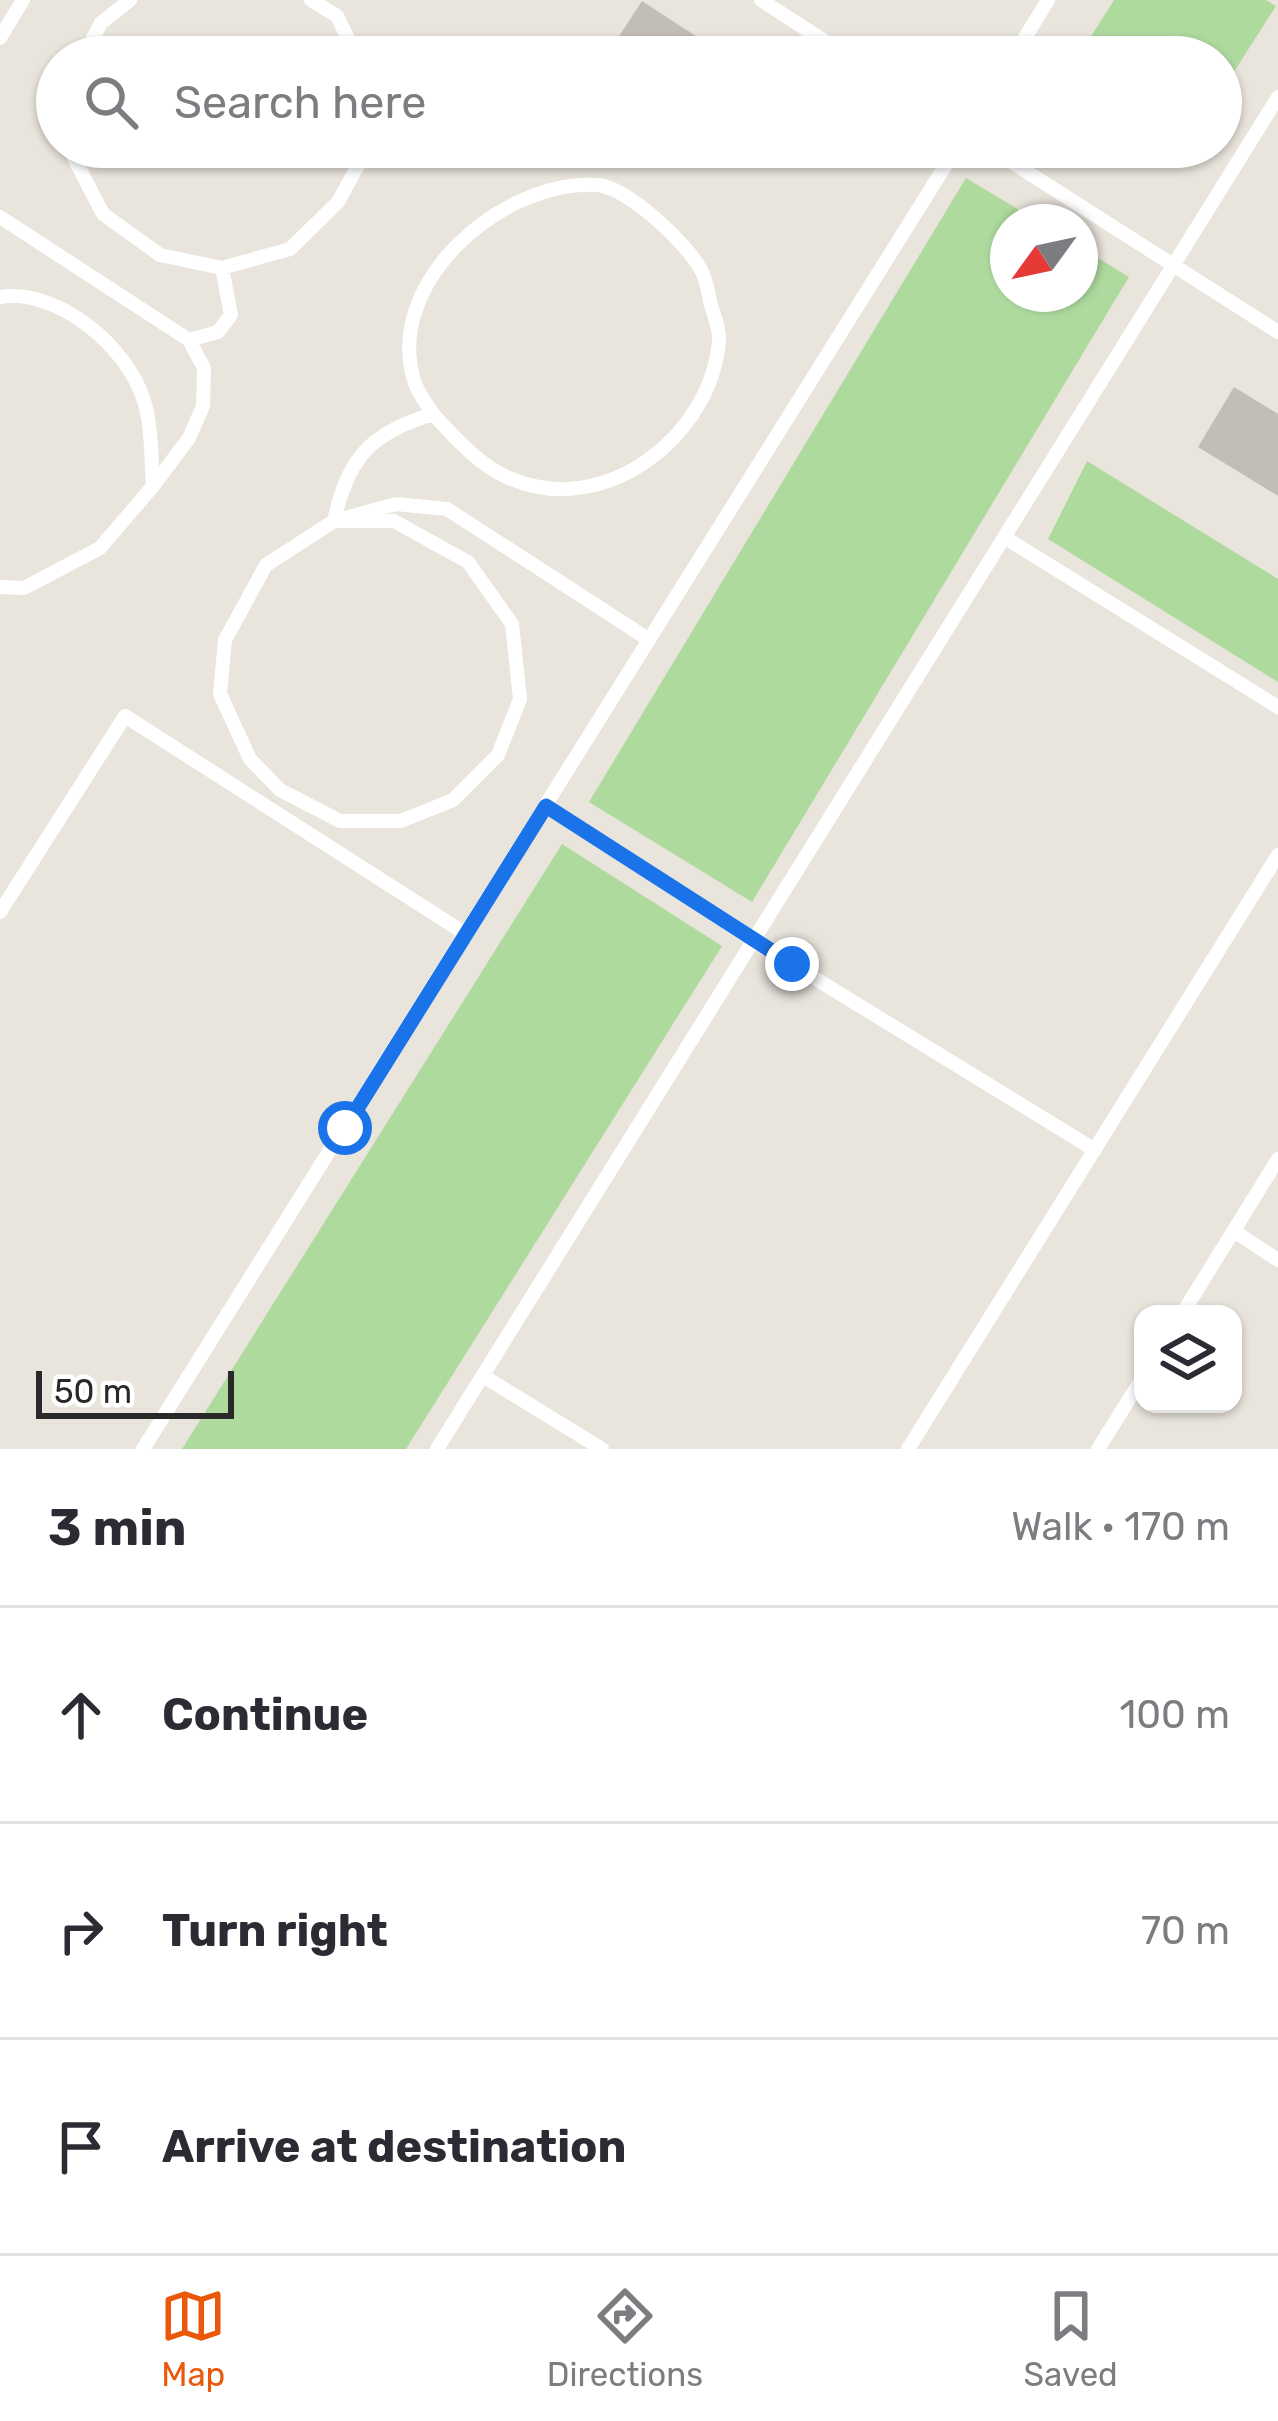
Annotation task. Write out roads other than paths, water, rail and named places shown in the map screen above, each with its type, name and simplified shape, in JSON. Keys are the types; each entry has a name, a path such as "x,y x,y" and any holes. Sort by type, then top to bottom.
{"lane":[{"path":"0,38 23,0"},
{"path":"94,36 100,23 130,0"},
{"path":"310,0 337,16 347,36"},
{"path":"761,0 817,36"},
{"path":"1026,36 1048,0"},
{"path":"1242,154 1278,97"},
{"path":"79,168 104,214 160,255 222,268 290,249 338,202 357,168"},
{"path":"142,1449 944,168"},
{"path":"1021,168 1278,332"},
{"path":"437,1449 1233,168"},
{"path":"602,185 658,219 702,271 720,337 706,399 667,448 619,478 566,489 510,479 466,450 433,414 414,382 411,338 425,282 475,226 544,189 602,185"},
{"path":"0,218 189,340 203,368 203,406 189,437 100,548 24,588 0,586"},
{"path":"189,340 218,332 231,315 222,268"},
{"path":"0,297 14,295 61,308 109,340 144,400 153,486"},
{"path":"334,521 342,483 370,445 400,424 433,414"},
{"path":"334,521 394,520 468,562 512,624 520,699 498,755 453,800 400,821 340,821 280,790 250,758 220,694 225,640 266,565 334,521 396,504 447,509 648,639"},
{"path":"1004,537 1278,707"},
{"path":"0,912 125,716 466,934"},
{"path":"546,806 754,941 1095,1150"},
{"path":"908,1449 1278,855"},
{"path":"1188,1305 1278,1159"},
{"path":"1234,1231 1278,1260"},
{"path":"483,1376 602,1449"},
{"path":"1098,1449 1134,1391"}]}
